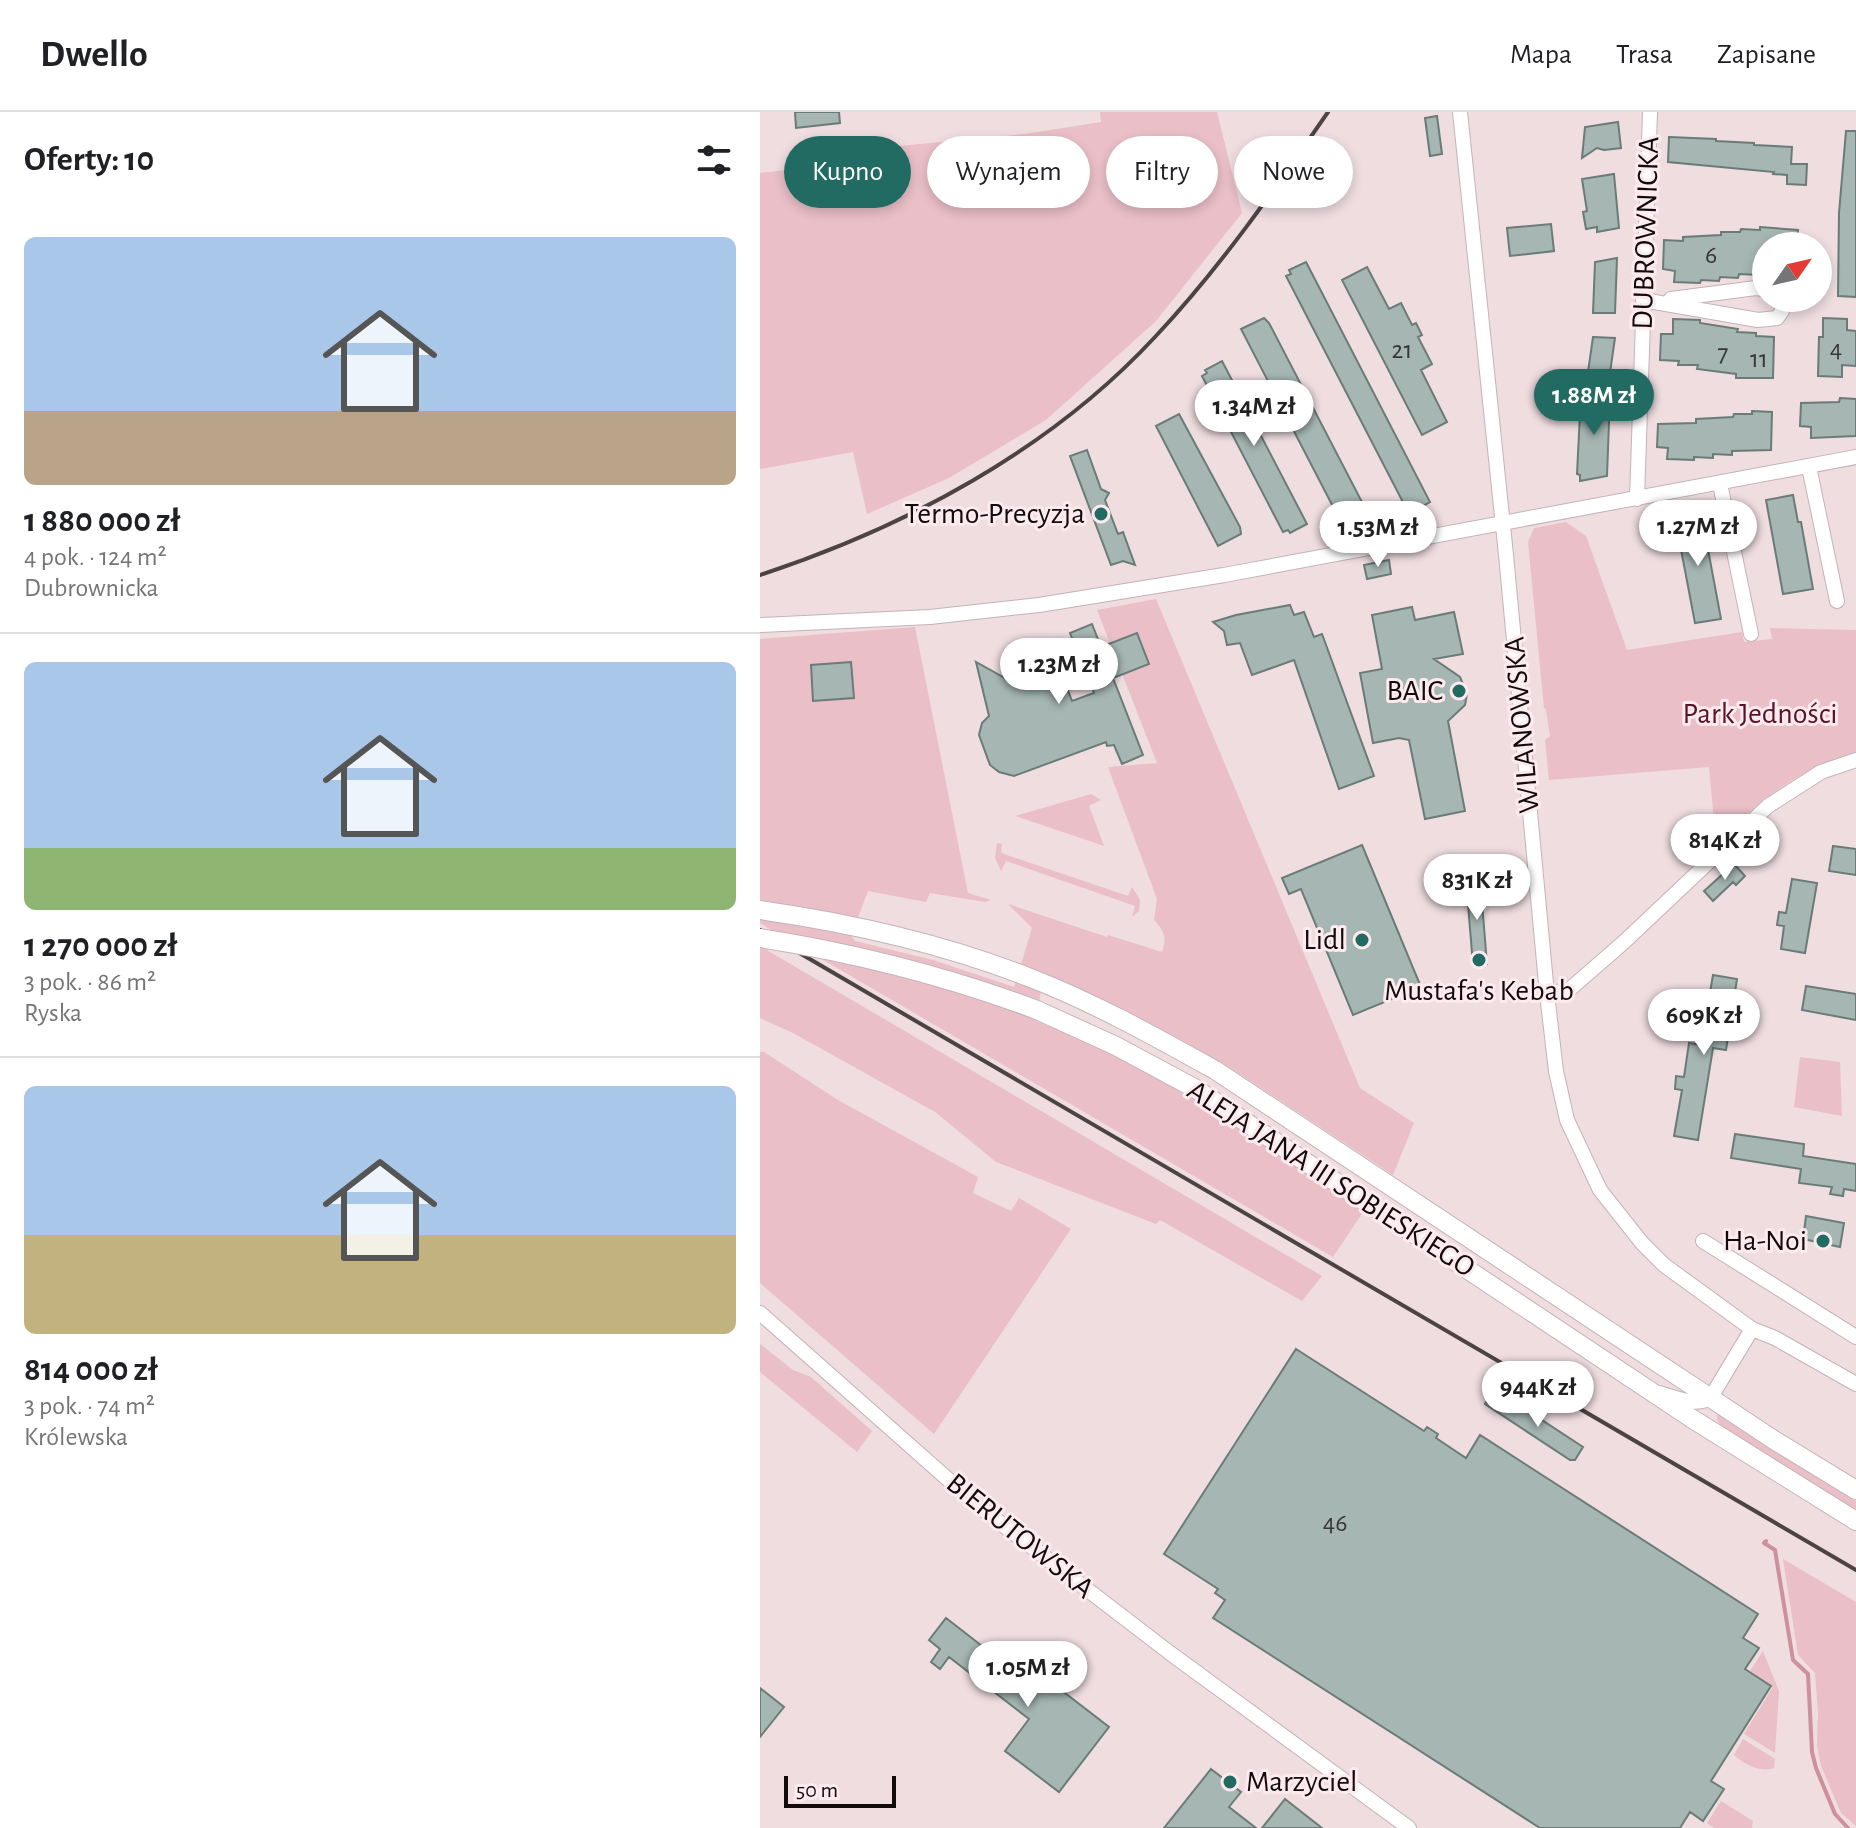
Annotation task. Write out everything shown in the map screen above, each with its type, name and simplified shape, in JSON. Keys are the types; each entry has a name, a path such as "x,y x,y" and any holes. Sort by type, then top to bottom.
{"main road":[{"name":"ALEJA JANA III SOBIESKIEGO","path":"760,910 848,925 928,944 1042,983 1128,1022 1215,1070 1856,1490"},
{"name":"ALEJA JANA III SOBIESKIEGO","path":"760,938 846,953 926,973 1037,1010 1116,1046 1196,1089 1651,1390 1856,1521"}],"street":[{"name":"WILANOWSKA","path":"1460,112 1503,523 1547,994 1556,1071 1567,1120 1600,1190 1642,1243 1664,1265 1752,1329 1775,1338 1856,1384"},
{"name":"DUBROWNICKA","path":"1637,499 1650,112"},
{"path":"1659,301 1752,289"},
{"path":"1643,300 1758,320 1777,318 1781,312"},
{"path":"760,625 930,617 1039,605 1224,575 1856,457"},
{"path":"1809,467 1837,601"},
{"path":"1720,484 1751,634"},
{"path":"1547,994 1570,989 1768,806 1821,772 1856,760"},
{"path":"1703,1241 1856,1337"},
{"name":"BIERUTOWSKA","path":"760,1313 977,1505 1230,1698 1409,1828"},
{"path":"1651,1390 1705,1402 1752,1329"}],"green space":[{"path":"1100,112 1217,112 1234,181 1234,208 1241,208 1242,213 1156,321 1046,420 949,478 867,514 853,452 760,469 760,173 784,170 784,208 911,208 911,145 927,143 927,208 1090,208 1090,136 1004,136 1101,122"},
{"name":"Park Jedności","path":"1566,522 1586,536 1627,650 1742,632 1744,642 1772,639 1770,628 1856,630 1856,753 1815,768 1780,788 1716,842 1709,767 1549,780 1545,740 1550,736 1544,708 1528,542 1534,528"},
{"path":"1156,599 1360,1088 1414,1123 1393,1175 1229,1067 1182,1040 1044,973 1036,1021 1096,1046 1188,1094 1365,1209 1333,1257 760,923 760,639 915,627 968,893 991,900 985,902 930,893 926,902 868,891 851,936 855,941 933,960 1014,987 1032,928 1008,904 1162,952 1164,935 1154,920 1157,899 1108,767 1157,763 1097,610"},
{"path":"1091,794 1101,800 1089,806 1104,846 1015,816"},
{"path":"997,843 1002,844 1001,853 1128,896 1132,887 1140,900 1139,911 1132,917 1135,906 1006,861 1001,871 995,858"},
{"path":"760,946 1322,1276 1302,1301 1160,1220 1156,1224 996,1162 935,1112 793,1033 760,1018"},
{"path":"760,1052 838,1100 978,1177 973,1193 1011,1211 1019,1198 1071,1229 934,1434 760,1283"},
{"path":"1800,1057 1840,1062 1842,1116 1794,1107"},
{"path":"760,1344 793,1370 811,1377 872,1431 857,1452 760,1372"},
{"path":"1718,1412 1856,1501 1856,1511 1720,1425"},
{"path":"1783,1559 1856,1602 1856,1826 1841,1813 1821,1766 1817,1746 1815,1673 1798,1655"},
{"path":"1763,1651 1779,1691 1775,1753 1744,1734 1773,1687 1750,1671"},
{"path":"1743,1739 1775,1759 1774,1768 1752,1767 1734,1755"},
{"path":"1721,1801 1753,1821 1752,1828 1714,1828 1707,1823"}],"building":[{"path":"795,112 839,112 840,123 796,128"},
{"path":"1437,116 1442,154 1430,156 1425,118"},
{"path":"1618,122 1621,148 1597,148 1582,158 1585,127"},
{"path":"1846,131 1856,131 1856,297 1838,296 1839,213"},
{"path":"1669,137 1792,147 1791,164 1807,164 1806,185 1787,184 1787,175 1774,172 1668,162"},
{"path":"1614,174 1619,228 1597,232 1597,227 1586,229 1583,212 1587,211 1582,179"},
{"path":"1551,224 1554,251 1510,256 1507,228"},
{"path":"1760,227 1798,230 1752,232 1752,275 1720,277 1719,281 1701,280 1700,283 1674,282 1675,271 1663,269 1664,240 1683,241 1683,237 1721,235 1721,232 1740,232 1741,229 1760,230"},
{"path":"1617,258 1615,313 1593,313 1595,262"},
{"path":"1306,262 1430,502 1414,511 1412,508 1407,510 1286,276 1291,274 1289,270"},
{"path":"1367,267 1389,309 1401,303 1412,325 1416,323 1422,335 1418,337 1432,364 1421,370 1447,422 1422,435 1342,280"},
{"path":"1264,318 1363,504 1365,512 1342,524 1241,329"},
{"path":"1823,318 1847,319 1847,330 1856,331 1856,366 1842,365 1842,377 1818,376"},
{"path":"1673,319 1700,320 1700,323 1738,329 1737,332 1774,337 1773,378 1736,378 1736,374 1697,369 1698,365 1678,365 1679,361 1660,360 1661,334 1673,334"},
{"path":"1593,337 1615,338 1610,373 1588,372"},
{"path":"1222,361 1307,524 1290,533 1288,530 1283,532 1202,376 1207,373 1205,370"},
{"path":"1581,394 1610,396 1607,476 1580,481 1577,474"},
{"path":"1840,398 1856,399 1856,436 1811,438 1811,427 1800,426 1801,403 1839,402"},
{"path":"1752,411 1772,412 1771,450 1732,451 1732,455 1713,454 1713,458 1694,457 1694,460 1667,459 1668,448 1657,447 1658,424 1696,423 1696,419 1733,417 1734,414 1752,414"},
{"path":"1179,414 1240,527 1241,534 1218,546 1156,426"},
{"name":"Termo-Precyzja","path":"1087,450 1101,489 1109,493 1105,500 1118,534 1123,532 1135,565 1123,561 1111,565 1070,456"},
{"path":"1793,495 1813,589 1783,594 1766,500"},
{"path":"1701,512 1721,619 1695,623 1675,518"},
{"path":"1389,560 1391,574 1367,579 1364,565"},
{"path":"1290,605 1294,615 1304,612 1314,637 1322,634 1374,776 1339,789 1294,660 1252,675 1240,643 1227,645 1224,631 1213,622"},
{"path":"1412,607 1415,620 1454,612 1463,654 1434,659 1460,677 1467,694 1465,705 1448,721 1465,811 1425,819 1409,740 1399,738 1373,743 1360,673 1382,669 1372,615"},
{"path":"1092,624 1101,647 1137,633 1149,664 1113,678 1143,755 1122,764 1114,745 1107,746 1106,742 1014,776 999,772 990,765 979,735 982,723 989,716 976,662 1012,682 1005,661 1052,649 1072,701 1094,693 1070,633"},
{"path":"851,662 854,698 813,701 811,665"},
{"name":"Lidl","path":"1362,845 1421,987 1353,1015 1301,889 1289,894 1282,878"},
{"path":"1833,846 1856,849 1856,875 1829,871"},
{"path":"1734,864 1745,876 1736,885 1733,882 1713,901 1704,891"},
{"path":"1480,878 1487,964 1473,965 1466,880"},
{"path":"1792,879 1817,883 1805,953 1781,949 1784,926 1777,925 1779,912 1786,913"},
{"path":"1713,975 1737,979 1726,1050 1713,1048 1698,1140 1674,1136 1682,1090 1675,1089 1676,1076 1684,1077 1689,1043 1701,1045"},
{"path":"1806,986 1856,994 1856,1020 1802,1010"},
{"path":"1735,1134 1804,1144 1803,1156 1856,1164 1856,1191 1844,1189 1843,1196 1830,1194 1832,1187 1799,1183 1801,1169 1731,1158"},
{"path":"1806,1216 1844,1223 1840,1247 1803,1239"},
{"path":"1296,1349 1424,1431 1427,1427 1438,1434 1436,1438 1466,1458 1480,1435 1758,1614 1743,1638 1759,1648 1745,1669 1771,1686 1711,1781 1724,1789 1703,1821 1690,1812 1680,1828 1540,1828 1213,1618 1225,1600 1215,1593 1218,1589 1164,1554"},
{"path":"1491,1395 1515,1411 1519,1405 1583,1447 1575,1460 1570,1460 1485,1404"},
{"path":"946,1618 1031,1684 1039,1673 1109,1727 1059,1792 1005,1751 1029,1719 949,1657 940,1669 931,1662 940,1649 929,1640"},
{"path":"760,1688 784,1707 760,1737"},
{"path":"1211,1769 1241,1792 1229,1807 1256,1828 1164,1828"},
{"path":"1285,1799 1322,1828 1262,1828"}],"waterway":[{"path":"1766,1541 1764,1543 1775,1550 1793,1660 1808,1674 1812,1752 1816,1768 1835,1814 1848,1828"}],"railway":[{"path":"760,575 815,556 921,509 1022,450 1069,416 1114,378 1179,311 1246,228 1328,112"},
{"path":"760,930 1856,1570"}],"place":[{"name":"Termo-Precyzja","path":"1101,514"},
{"name":"BAIC","path":"1459,691"},
{"name":"Lidl","path":"1362,940"},
{"name":"Mustafa's Kebab","path":"1479,960"},
{"name":"Ha-Noi","path":"1823,1241"},
{"name":"Marzyciel","path":"1230,1782"}]}
